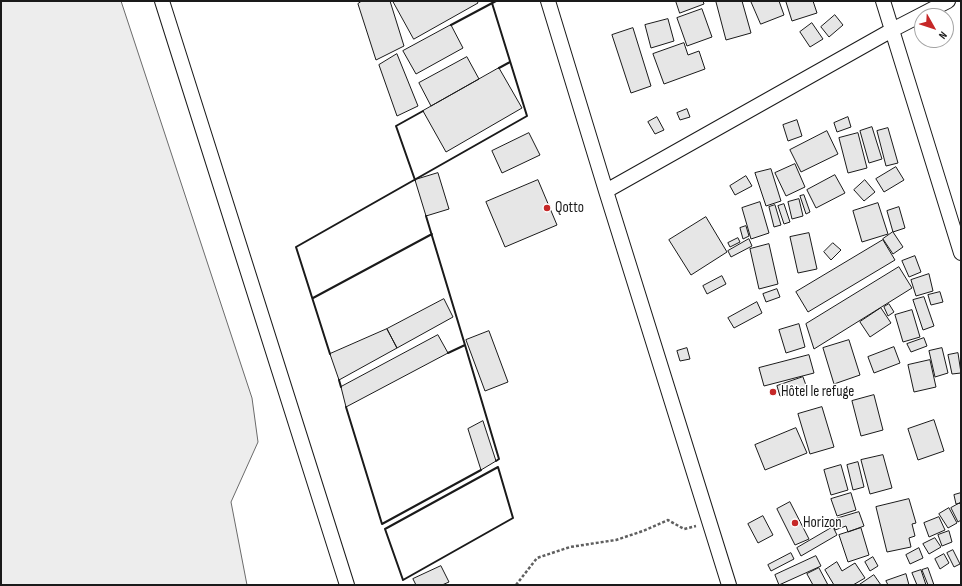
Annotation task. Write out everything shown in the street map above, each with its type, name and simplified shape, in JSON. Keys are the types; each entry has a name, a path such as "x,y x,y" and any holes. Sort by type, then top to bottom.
{"street":[{"path":"162,1 347,585"},
{"path":"548,1 729,585"},
{"path":"883,1 961,253"},
{"path":"606,191 892,30 948,1"}],"path":[{"path":"516,585 536,558 570,547 616,540 668,520 684,529 710,523"},
{"path":"520,579 521,585"}],"shaded area":[{"path":"1,1 121,1 252,398 258,442 231,502 247,585 1,585"}],"building":[{"path":"362,1 390,1 404,46 376,60 358,4"},
{"path":"393,1 477,1 478,3 414,39"},
{"path":"676,1 703,1 704,4 680,13"},
{"path":"742,1 751,33 726,40 716,2"},
{"path":"751,1 779,1 784,15 761,24"},
{"path":"813,1 817,13 792,21 786,2"},
{"path":"702,9 712,37 687,46 677,18"},
{"path":"835,15 843,25 829,37 821,27"},
{"path":"668,19 674,41 651,48 645,25"},
{"path":"812,23 823,39 810,47 800,32"},
{"path":"451,25 463,48 416,74 403,51"},
{"path":"633,28 651,86 631,93 612,35"},
{"path":"684,43 688,55 699,51 705,69 664,84 653,54"},
{"path":"397,54 418,106 397,116 379,65"},
{"path":"467,57 479,79 431,106 419,83"},
{"path":"499,68 522,108 446,152 423,111"},
{"path":"687,109 690,117 680,120 677,113"},
{"path":"657,117 664,130 655,134 648,122"},
{"path":"848,117 851,127 837,132 834,123"},
{"path":"797,120 802,136 788,141 783,125"},
{"path":"872,127 882,159 869,163 860,131"},
{"path":"888,128 898,163 886,166 877,131"},
{"path":"827,131 838,154 801,172 790,150"},
{"path":"529,133 540,155 502,173 492,151"},
{"path":"858,133 867,168 848,173 839,138"},
{"path":"795,164 805,187 786,196 775,173"},
{"path":"896,167 904,180 884,192 876,179"},
{"path":"771,169 781,201 766,206 755,173"},
{"path":"438,173 449,209 426,216 415,180"},
{"path":"835,175 845,193 816,208 807,190"},
{"path":"746,176 752,186 735,195 730,186"},
{"path":"538,180 557,225 505,247 486,202"},
{"path":"865,180 875,192 864,201 854,190"},
{"path":"804,195 810,212 806,214 800,196"},
{"path":"799,199 803,216 792,219 788,202"},
{"path":"760,202 769,233 751,239 742,208"},
{"path":"878,203 888,234 862,242 853,211"},
{"path":"784,204 790,222 784,224 778,206"},
{"path":"775,205 781,225 774,227 769,207"},
{"path":"899,207 905,228 893,232 887,211"},
{"path":"706,217 727,252 691,275 669,240"},
{"path":"746,226 749,236 743,239 740,228"},
{"path":"893,232 903,247 893,254 883,239"},
{"path":"809,233 817,269 798,273 790,237"},
{"path":"738,238 740,242 730,247 728,243"},
{"path":"749,239 752,246 731,257 728,251"},
{"path":"883,240 895,260 808,312 796,292"},
{"path":"833,243 841,250 831,260 824,252"},
{"path":"769,244 778,284 759,289 750,249"},
{"path":"915,256 921,272 909,277 902,261"},
{"path":"899,267 912,288 814,349 806,324"},
{"path":"929,274 933,291 916,296 911,280"},
{"path":"722,276 726,284 707,294 703,286"},
{"path":"777,289 780,297 766,302 763,294"},
{"path":"940,292 943,302 931,305 928,295"},
{"path":"924,297 934,326 923,330 913,300"},
{"path":"444,299 453,317 397,348 387,329"},
{"path":"757,302 762,313 734,328 728,318"},
{"path":"889,304 894,312 888,316 884,307"},
{"path":"881,308 891,323 870,337 860,322"},
{"path":"912,310 920,337 903,342 895,315"},
{"path":"799,324 805,347 786,353 779,330"},
{"path":"387,329 397,348 339,380 330,354"},
{"path":"489,331 508,382 485,391 466,340"},
{"path":"438,335 448,353 346,407 341,387"},
{"path":"924,338 927,346 911,352 907,344"},
{"path":"849,340 860,375 834,384 823,348"},
{"path":"894,347 900,363 874,373 868,357"},
{"path":"687,348 690,359 680,361 677,351"},
{"path":"942,348 948,373 935,377 929,351"},
{"path":"958,353 961,373 952,374 948,355"},
{"path":"809,355 814,373 764,386 759,368"},
{"path":"930,360 936,387 914,392 908,365"},
{"path":"803,377 807,388 780,396 777,386"},
{"path":"874,395 883,430 861,436 852,401"},
{"path":"822,407 834,447 810,454 798,414"},
{"path":"934,420 944,451 918,460 908,429"},
{"path":"483,421 496,461 481,470 468,429"},
{"path":"796,428 807,453 765,470 755,445"},
{"path":"883,455 892,488 870,494 861,460"},
{"path":"858,462 864,487 853,490 847,465"},
{"path":"841,465 848,490 831,495 824,470"},
{"path":"851,493 856,510 837,516 831,499"},
{"path":"961,493 961,503 956,504 954,495"},
{"path":"909,499 916,523 912,524 915,536 909,538 911,547 887,552 876,507"},
{"path":"790,502 809,539 795,545 777,509"},
{"path":"960,503 961,520 958,522 951,508"},
{"path":"949,508 957,523 948,528 939,514"},
{"path":"859,512 864,526 848,532 846,526 835,530 832,520"},
{"path":"763,516 773,535 758,543 748,524"},
{"path":"939,517 945,530 929,537 924,523"},
{"path":"833,527 837,535 801,556 797,548"},
{"path":"861,528 869,555 848,562 839,535"},
{"path":"949,531 952,542 942,546 938,535"},
{"path":"935,538 941,547 929,554 923,544"},
{"path":"919,548 923,558 910,564 906,555"},
{"path":"953,550 960,564 954,567 947,553"},
{"path":"791,553 794,559 771,571 768,565"},
{"path":"944,554 949,563 940,569 935,559"},
{"path":"816,556 821,566 779,585 775,575"},
{"path":"873,557 878,566 870,571 865,562"},
{"path":"837,562 842,571 855,563 865,578 853,585 834,585 825,570"},
{"path":"441,566 449,582 442,585 416,585 413,579"},
{"path":"819,568 828,585 813,585 807,574"},
{"path":"928,568 934,585 928,585 922,570"},
{"path":"921,570 926,585 917,585 912,573"},
{"path":"906,574 909,585 888,585 886,581"},
{"path":"874,575 881,585 859,585"}],"wall":[{"path":"451,25 496,1"},
{"path":"330,354 296,247 527,116 492,3"},
{"path":"499,68 510,62"},
{"path":"415,180 396,126 423,111"},
{"path":"426,216 465,345 448,353"},
{"path":"313,298 432,234"},
{"path":"465,345 499,459 496,461"},
{"path":"339,380 341,387"},
{"path":"346,407 382,524 481,470"},
{"path":"498,467 513,518 403,580 385,529 498,467"}],"place":[{"name":"Qotto","path":"547,208"},
{"name":"Hôtel le refuge","path":"773,392"},
{"name":"Horizon","path":"795,523"}]}
